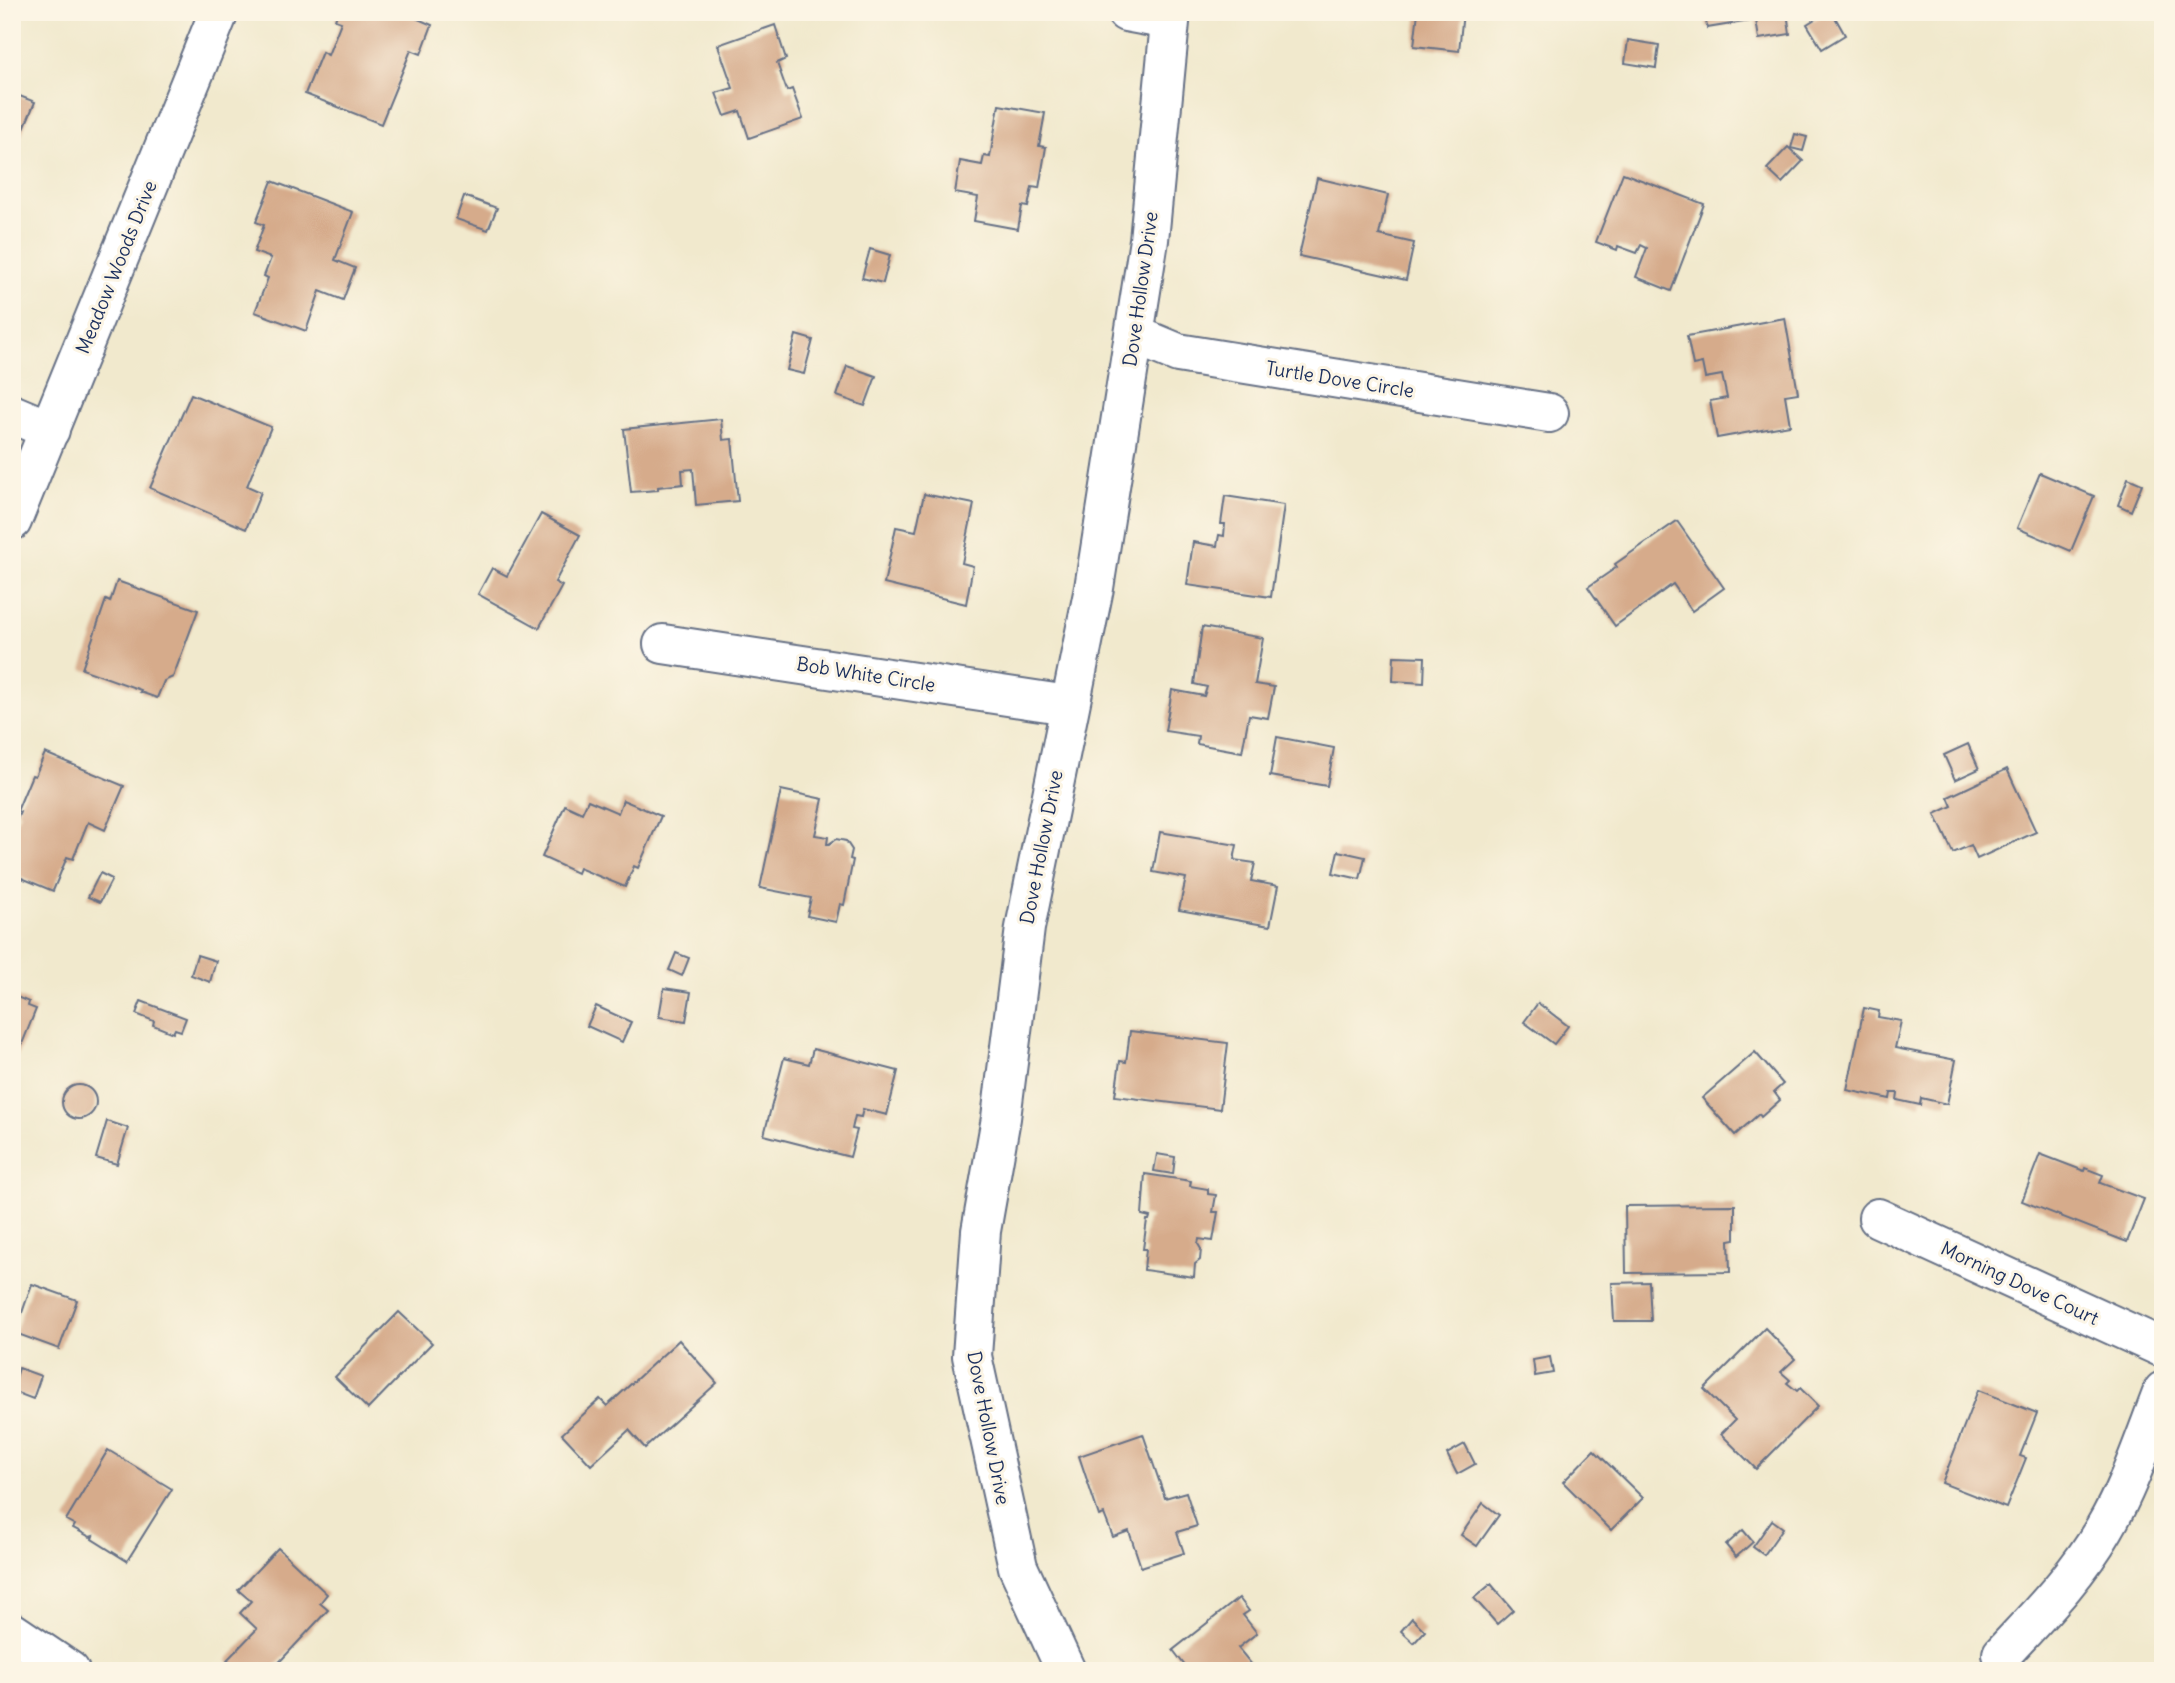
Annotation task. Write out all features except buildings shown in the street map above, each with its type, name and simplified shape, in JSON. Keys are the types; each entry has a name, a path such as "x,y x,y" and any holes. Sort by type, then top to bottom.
{"street":[{"name":"Meadow Woods Drive","path":"12,521 219,12"},
{"path":"1126,12 1170,16"},
{"name":"Dove Hollow Drive","path":"1066,1671 1018,1567 972,1356 981,1231 1001,1118 1025,928 1068,705 1094,588 1149,240 1170,16"},
{"name":"Turtle Dove Circle","path":"1135,334 1178,353 1549,413"},
{"path":"12,414 50,430"},
{"name":"Bob White Circle","path":"663,644 1068,705"},
{"name":"Morning Dove Court","path":"1878,1218 2163,1348"},
{"path":"2002,1654 2060,1591 2103,1531 2163,1391"},
{"path":"12,1633 70,1671"}]}
